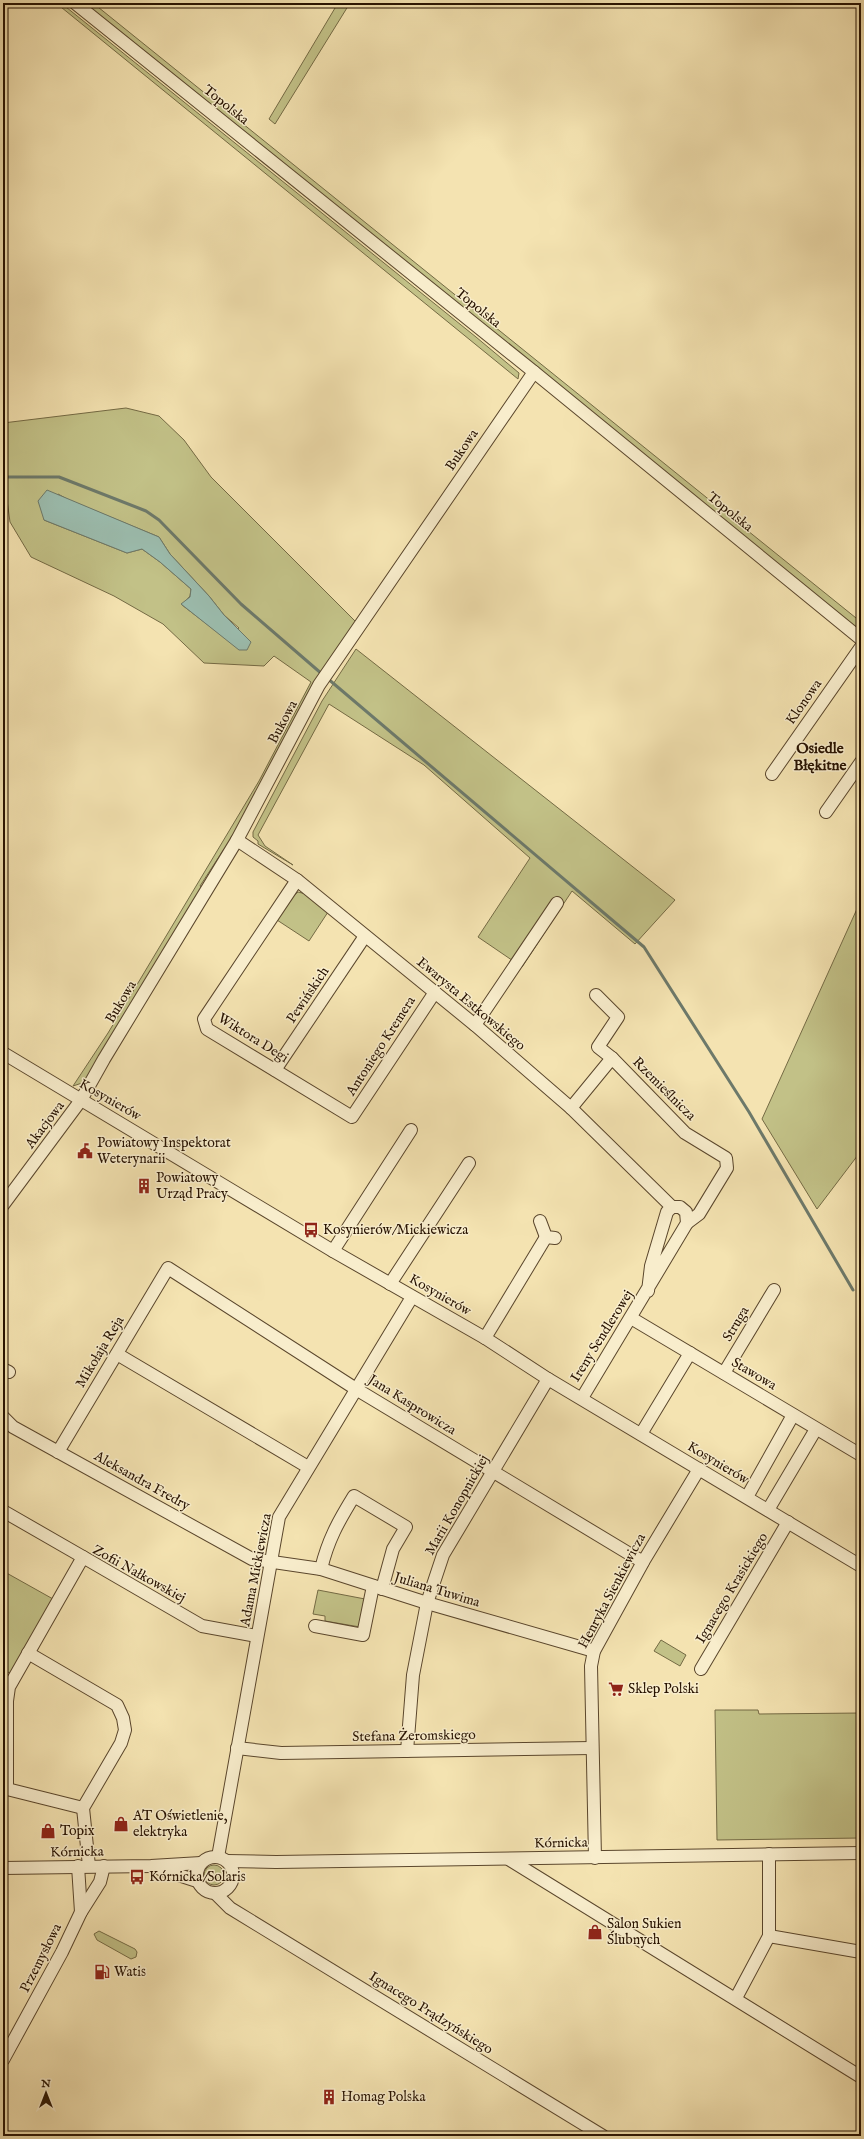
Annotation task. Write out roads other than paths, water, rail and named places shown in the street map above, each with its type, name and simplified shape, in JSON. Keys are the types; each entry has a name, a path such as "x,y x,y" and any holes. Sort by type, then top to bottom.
{"street":[{"name":"Topolska","path":"75,3 534,372 861,639"},
{"name":"Bukowa","path":"81,1100 104,1059 237,840 319,685 534,372"},
{"name":"Klonowa","path":"772,774 861,647"},
{"path":"826,812 861,762"},
{"name":"Ewarysta Estkowskiego","path":"237,840 297,880 435,992 571,1108 672,1207"},
{"name":"Wiktora Degi","path":"297,880 204,1019 206,1029 352,1117"},
{"path":"474,1025 557,904"},
{"name":"Pewińskich","path":"275,1070 365,936"},
{"name":"Antoniego Kremera","path":"352,1117 435,992"},
{"path":"596,995 618,1016 598,1047 612,1058"},
{"name":"Kosynierów","path":"3,1053 333,1251 485,1338 548,1378 861,1566"},
{"name":"Rzemieślnicza","path":"571,1108 612,1058 686,1133 726,1158 727,1168 699,1214 687,1223"},
{"name":"Akacjowa","path":"4,1203 81,1100"},
{"path":"333,1251 411,1130"},
{"path":"390,1284 469,1163"},
{"path":"672,1207 680,1207 686,1212 687,1223"},
{"name":"Ireny Sendlerowej","path":"648,1291 651,1266 662,1227 667,1212 672,1207"},
{"path":"485,1338 551,1237 540,1221"},
{"name":"Ireny Sendlerowej","path":"582,1398 648,1291 687,1223"},
{"name":"Mikołaja Reja","path":"58,1452 168,1268"},
{"name":"Jana Kasprowicza","path":"168,1268 356,1389 643,1562"},
{"name":"Struga","path":"724,1373 774,1290"},
{"name":"Adama Mickiewicza","path":"222,1859 237,1748 279,1517 412,1297"},
{"name":"Stawowa","path":"631,1318 861,1455"},
{"path":"641,1434 690,1353"},
{"path":"117,1354 308,1467"},
{"name":"Marii Konopnickiej","path":"407,1751 413,1675 427,1603 443,1555 548,1378"},
{"path":"747,1497 793,1415"},
{"name":"Aleksandra Fredry","path":"3,1417 14,1427 252,1559 270,1562"},
{"path":"768,1510 816,1429"},
{"name":"Henryka Sienkiewicza","path":"594,1858 591,1666 594,1651 643,1562 699,1469"},
{"path":"315,1626 363,1635 378,1587 393,1549 406,1527 354,1496 336,1524 326,1546 321,1569"},
{"path":"3,1511 83,1557"},
{"name":"Ignacego Krasickiego","path":"701,1670 788,1522"},
{"name":"Zofii Nałkowskiej","path":"5,1788 8,1694 13,1678 83,1557 202,1626 258,1636"},
{"name":"Juliana Tuwima","path":"270,1562 321,1569 427,1603 594,1651"},
{"path":"5,1788 84,1808 122,1743 126,1730 124,1718 117,1705 28,1652"},
{"name":"Stefana Żeromskiego","path":"237,1748 281,1753 592,1748"},
{"name":"Przemysłowa","path":"81,1912 84,1866 84,1808"},
{"name":"Kórnicka","path":"222,1859 261,1862 861,1853"},
{"path":"736,1998 769,1936 770,1854"},
{"path":"212,1857 222,1859 233,1875 227,1888 215,1893 204,1889 197,1881 197,1870 201,1863 212,1857"},
{"path":"539,1858 540,1877"},
{"path":"509,1859 736,1998 861,2077"},
{"name":"Kórnicka","path":"233,1875 261,1862"},
{"name":"Kórnicka","path":"3,1868 152,1866 201,1863"},
{"name":"Przemysłowa","path":"3,2060 62,1952 81,1912 100,1882 104,1866"},
{"name":"Kórnicka","path":"152,1866 197,1881"},
{"name":"Ignacego Prądzyńskiego","path":"227,1888 242,1914"},
{"name":"Ignacego Prądzyńskiego","path":"215,1893 230,1908 603,2136"},
{"path":"769,1936 861,1952"}],"waterway":[{"path":"3,477 59,477 146,511 159,520 241,604 322,674"},
{"path":"327,678 644,947 749,1112 853,1290"},
{"path":"858,1299 861,1306"}],"place":[{"name":"Powiatowy Inspektorat Weterynarii","path":"85,1151"},
{"name":"Powiatowy Urząd Pracy","path":"144,1186"},
{"name":"Kosynierów/Mickiewicza","path":"311,1230"},
{"name":"Sklep Polski","path":"616,1689"},
{"name":"AT Oświetlenie, elektryka","path":"121,1824"},
{"name":"Topix","path":"48,1831"},
{"name":"Kórnicka/Solaris","path":"137,1877"},
{"name":"Salon Sukien Ślubnych","path":"595,1932"},
{"name":"Watis","path":"102,1972"},
{"name":"Homag Polska","path":"329,2097"}],"district":[{"name":"Osiedle Błękitne","path":"820,756"}]}
